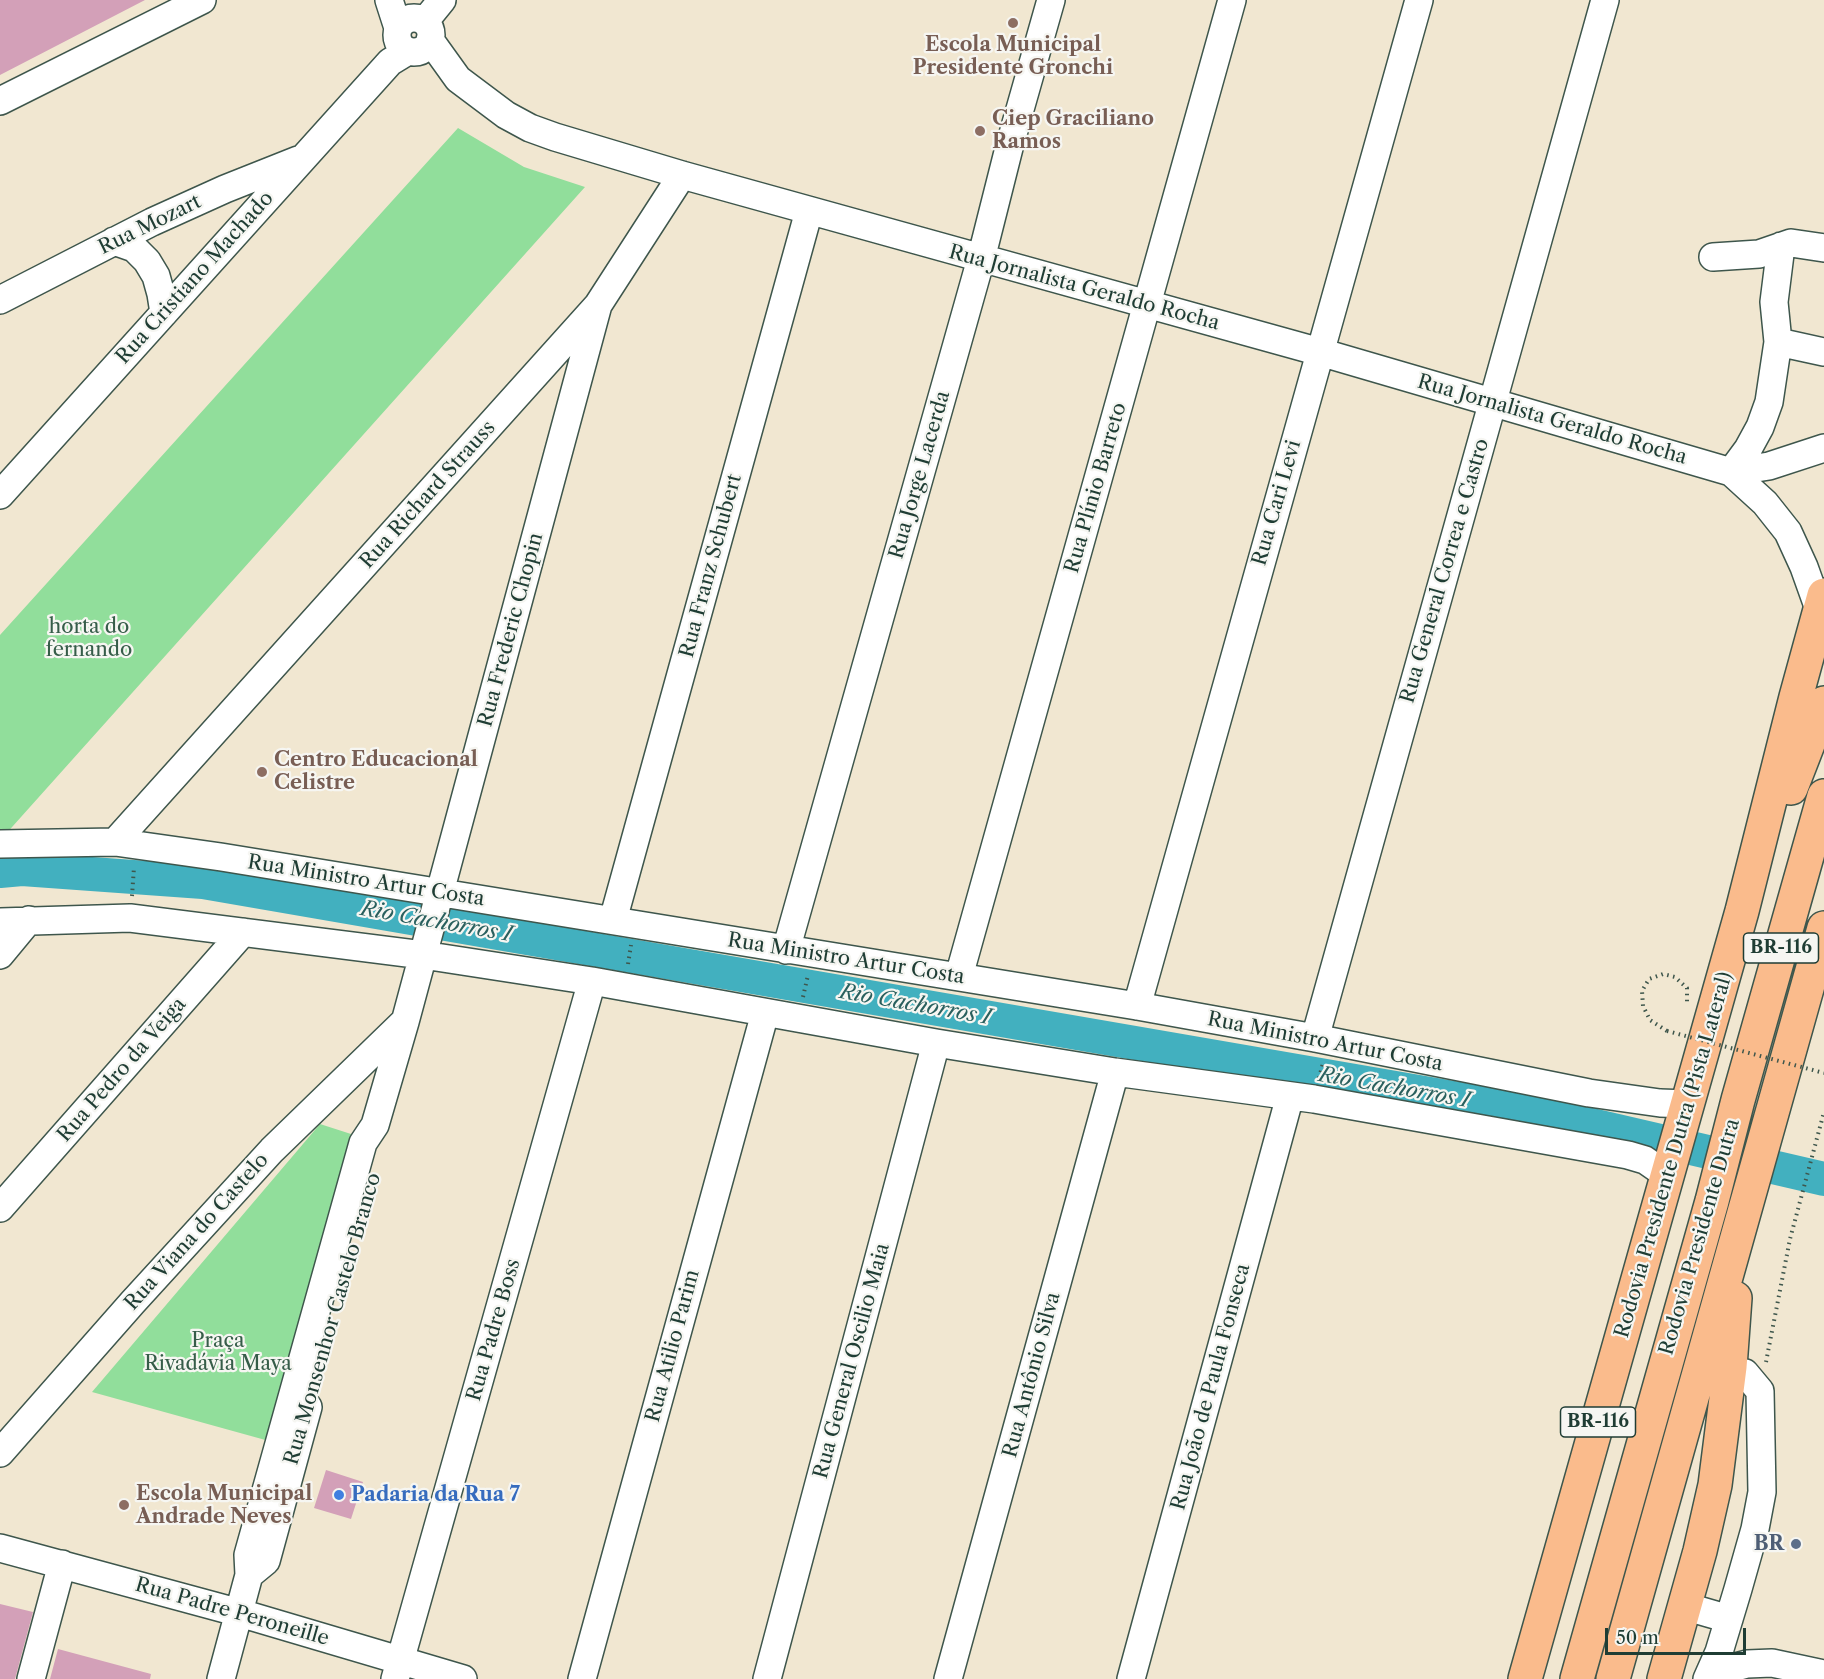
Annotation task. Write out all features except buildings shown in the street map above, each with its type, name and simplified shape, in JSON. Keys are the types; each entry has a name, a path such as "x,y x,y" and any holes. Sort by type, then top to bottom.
{"highway":[{"name":"Rodovia Presidente Dutra (Pista Lateral)","path":"1526,1679 1742,911 1822,602"},
{"path":"1742,911 1824,703"},
{"name":"Rodovia Presidente Dutra","path":"1577,1679 1824,796"},
{"name":"Rodovia Presidente Dutra","path":"1613,1679 1824,928"},
{"name":"BR-116","path":"1664,1679 1700,1551 1715,1485 1730,1367 1735,1307 1735,1248"}],"street":[{"path":"0,101 202,0"},
{"name":"Rua Jornalista Geraldo Rocha","path":"389,0 415,27 452,73 482,98 530,128 555,137 809,211 1320,352 1731,472 1769,466 1824,448"},
{"name":"Rua Jorge Lacerda","path":"786,950 1052,0"},
{"name":"Rua Plínio Barreto","path":"958,976 1232,0"},
{"name":"Rua Cari Levi","path":"1137,1006 1419,0"},
{"name":"Rua General Correa e Castro","path":"1321,1046 1492,402 1605,0"},
{"name":"Rua Cristiano Machado","path":"0,495 303,158 415,27"},
{"name":"Rua Mozart","path":"0,300 152,222 225,189 303,158"},
{"name":"Rua Richard Strauss","path":"115,842 598,305 682,175"},
{"name":"Rua Franz Schubert","path":"623,928 809,211"},
{"path":"114,241 134,248 147,261 156,276 164,313"},
{"path":"1713,257 1759,254 1791,243 1824,248"},
{"path":"1731,472 1748,449 1760,427 1769,402 1778,342 1774,302 1781,246"},
{"name":"Rua Frederic Chopin","path":"426,947 598,305"},
{"path":"1778,342 1824,352"},
{"name":"Rua Jornalista Geraldo Rocha","path":"1731,472 1765,503 1788,532 1822,602"},
{"path":"154,799 155,827 161,840 171,850"},
{"name":"Rua Ministro Artur Costa","path":"0,844 115,842 171,850 438,901 786,950 1137,1006 1321,1046 1589,1093 1660,1103 1686,1111"},
{"path":"0,922 130,918 243,932 426,947 592,981 936,1043 1115,1072 1290,1096 1628,1155 1670,1171"},
{"path":"0,955 29,920"},
{"name":"Rua Pedro da Veiga","path":"0,1208 243,932"},
{"name":"Rua Monsenhor Castelo Branco","path":"221,1679 249,1575 248,1555 346,1200 363,1143 375,1125 426,947"},
{"name":"Rua Padre Boss","path":"398,1670 592,981"},
{"name":"Rua Atilio Parim","path":"582,1679 765,1013"},
{"name":"Rua Viana do Castelo","path":"0,1453 133,1302 272,1150 405,1022"},
{"name":"Rua General Oscilio Maia","path":"767,1679 936,1043"},
{"name":"Rua Antônio Silva","path":"948,1679 1115,1072"},
{"name":"Rua João de Paula Fonseca","path":"1131,1679 1290,1096"},
{"path":"1707,1679 1719,1652 1729,1619 1755,1529 1762,1491 1760,1391 1745,1372"},
{"name":"Rua Padre Peroneille","path":"0,1548 240,1613 398,1670 463,1679"},
{"path":"31,1679 62,1564"},
{"path":"1684,1606 1729,1619"},
{"path":"1712,1679 1724,1670 1746,1664 1773,1663 1824,1674"}],"path":[{"path":"132,903 134,865"},
{"path":"623,928 626,974"},
{"path":"802,1003 810,967"},
{"path":"1685,1014 1689,986 1675,977 1663,974 1649,979 1642,991 1643,1006 1650,1020 1667,1031 1824,1073"},
{"path":"1680,1036 1683,1025"},
{"path":"1317,1087 1321,1046"},
{"path":"1800,1203 1824,1112"}],"green space":[{"name":"horta do fernando","path":"458,128 524,167 585,187 4,836 0,837 0,635"},
{"name":"Praça Rivadávia Maya","path":"320,1124 351,1134 269,1441 92,1392"}],"waterway":[{"name":"Rio Cachorros I","path":"0,871 22,869 203,882 1540,1113 1824,1179"}],"place":[{"name":"Escola Municipal Presidente Gronchi","path":"1013,23"},
{"name":"Ciep Graciliano Ramos","path":"980,131"},
{"name":"Centro Educacional Celistre","path":"262,772"},
{"name":"Padaria da Rua 7","path":"339,1495"},
{"name":"Escola Municipal Andrade Neves","path":"124,1505"},
{"name":"BR","path":"1796,1544"}]}
